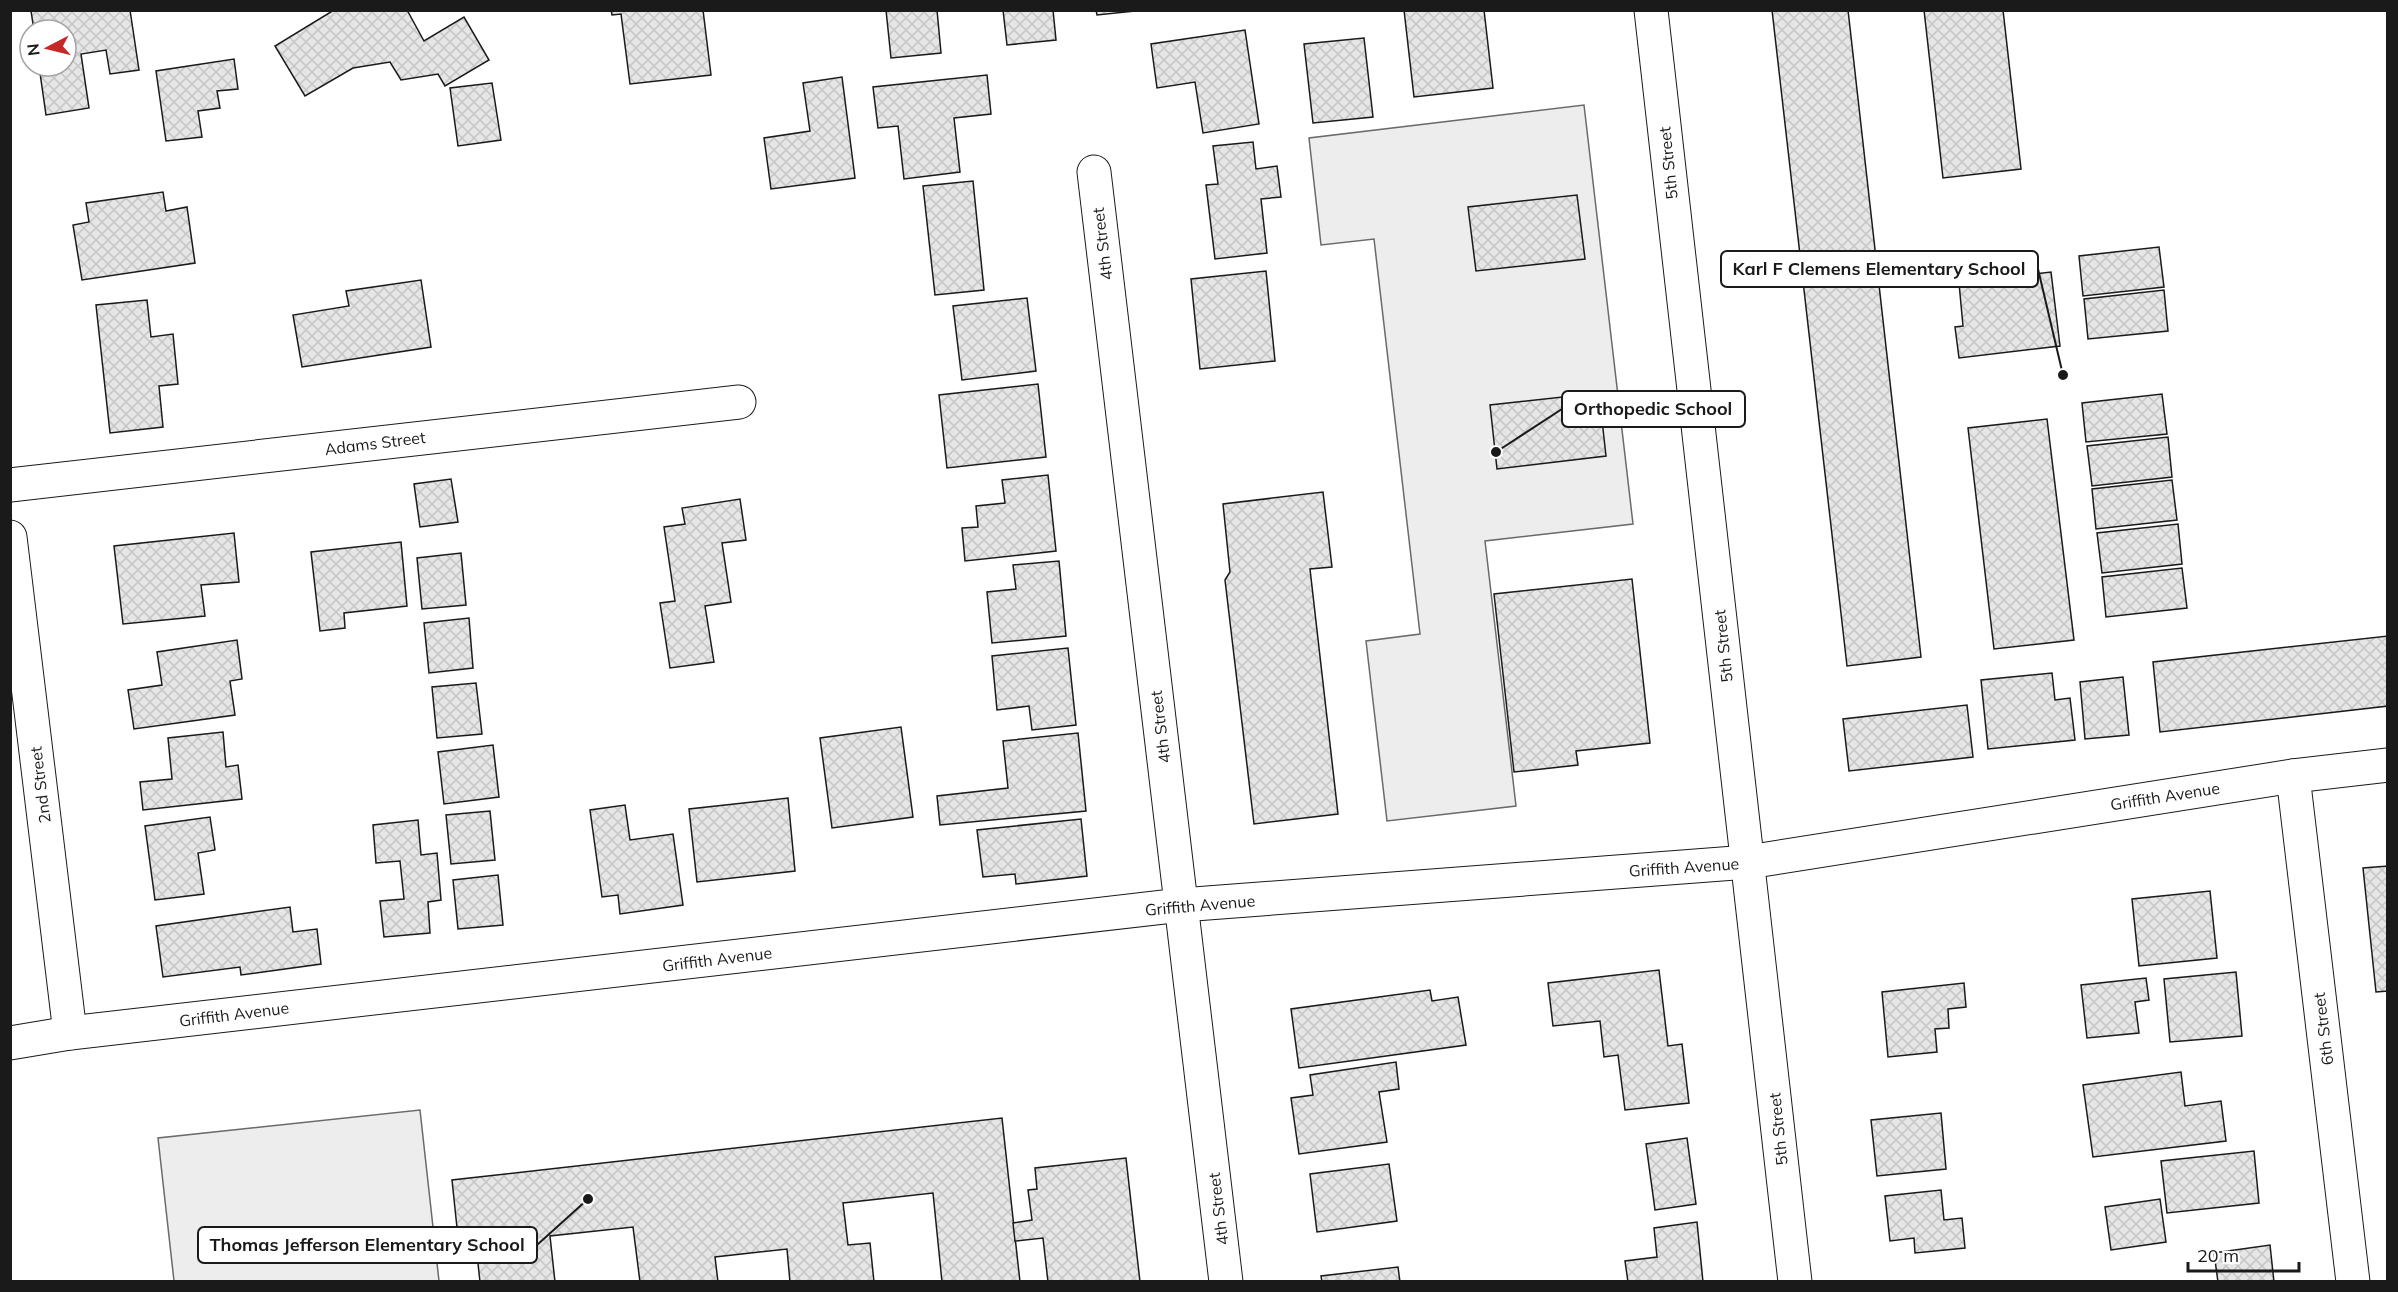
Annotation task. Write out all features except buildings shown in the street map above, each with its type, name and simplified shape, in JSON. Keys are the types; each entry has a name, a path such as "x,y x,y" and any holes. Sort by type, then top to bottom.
{"street":[{"name":"5th Street","path":"1651,10 1795,1281"},
{"name":"4th Street","path":"1094,172 1226,1281"},
{"name":"Adams Street","path":"10,485 739,402"},
{"name":"2nd Street","path":"10,537 70,1033"},
{"name":"Griffith Avenue","path":"10,1042 70,1033 1181,905 1748,862 2293,776 2388,765"},
{"name":"6th Street","path":"2293,776 2353,1281"}],"shaded area":[{"path":"1584,105 1633,524 1485,541 1516,806 1387,821 1366,641 1420,634 1374,239 1321,245 1309,138"},
{"path":"420,1110 439,1281 174,1281 158,1138"}],"place":[{"name":"Karl F Clemens Elementary School","path":"2063,375"},
{"name":"Orthopedic School","path":"1496,452"},
{"name":"Thomas Jefferson Elementary School","path":"588,1199"}]}
